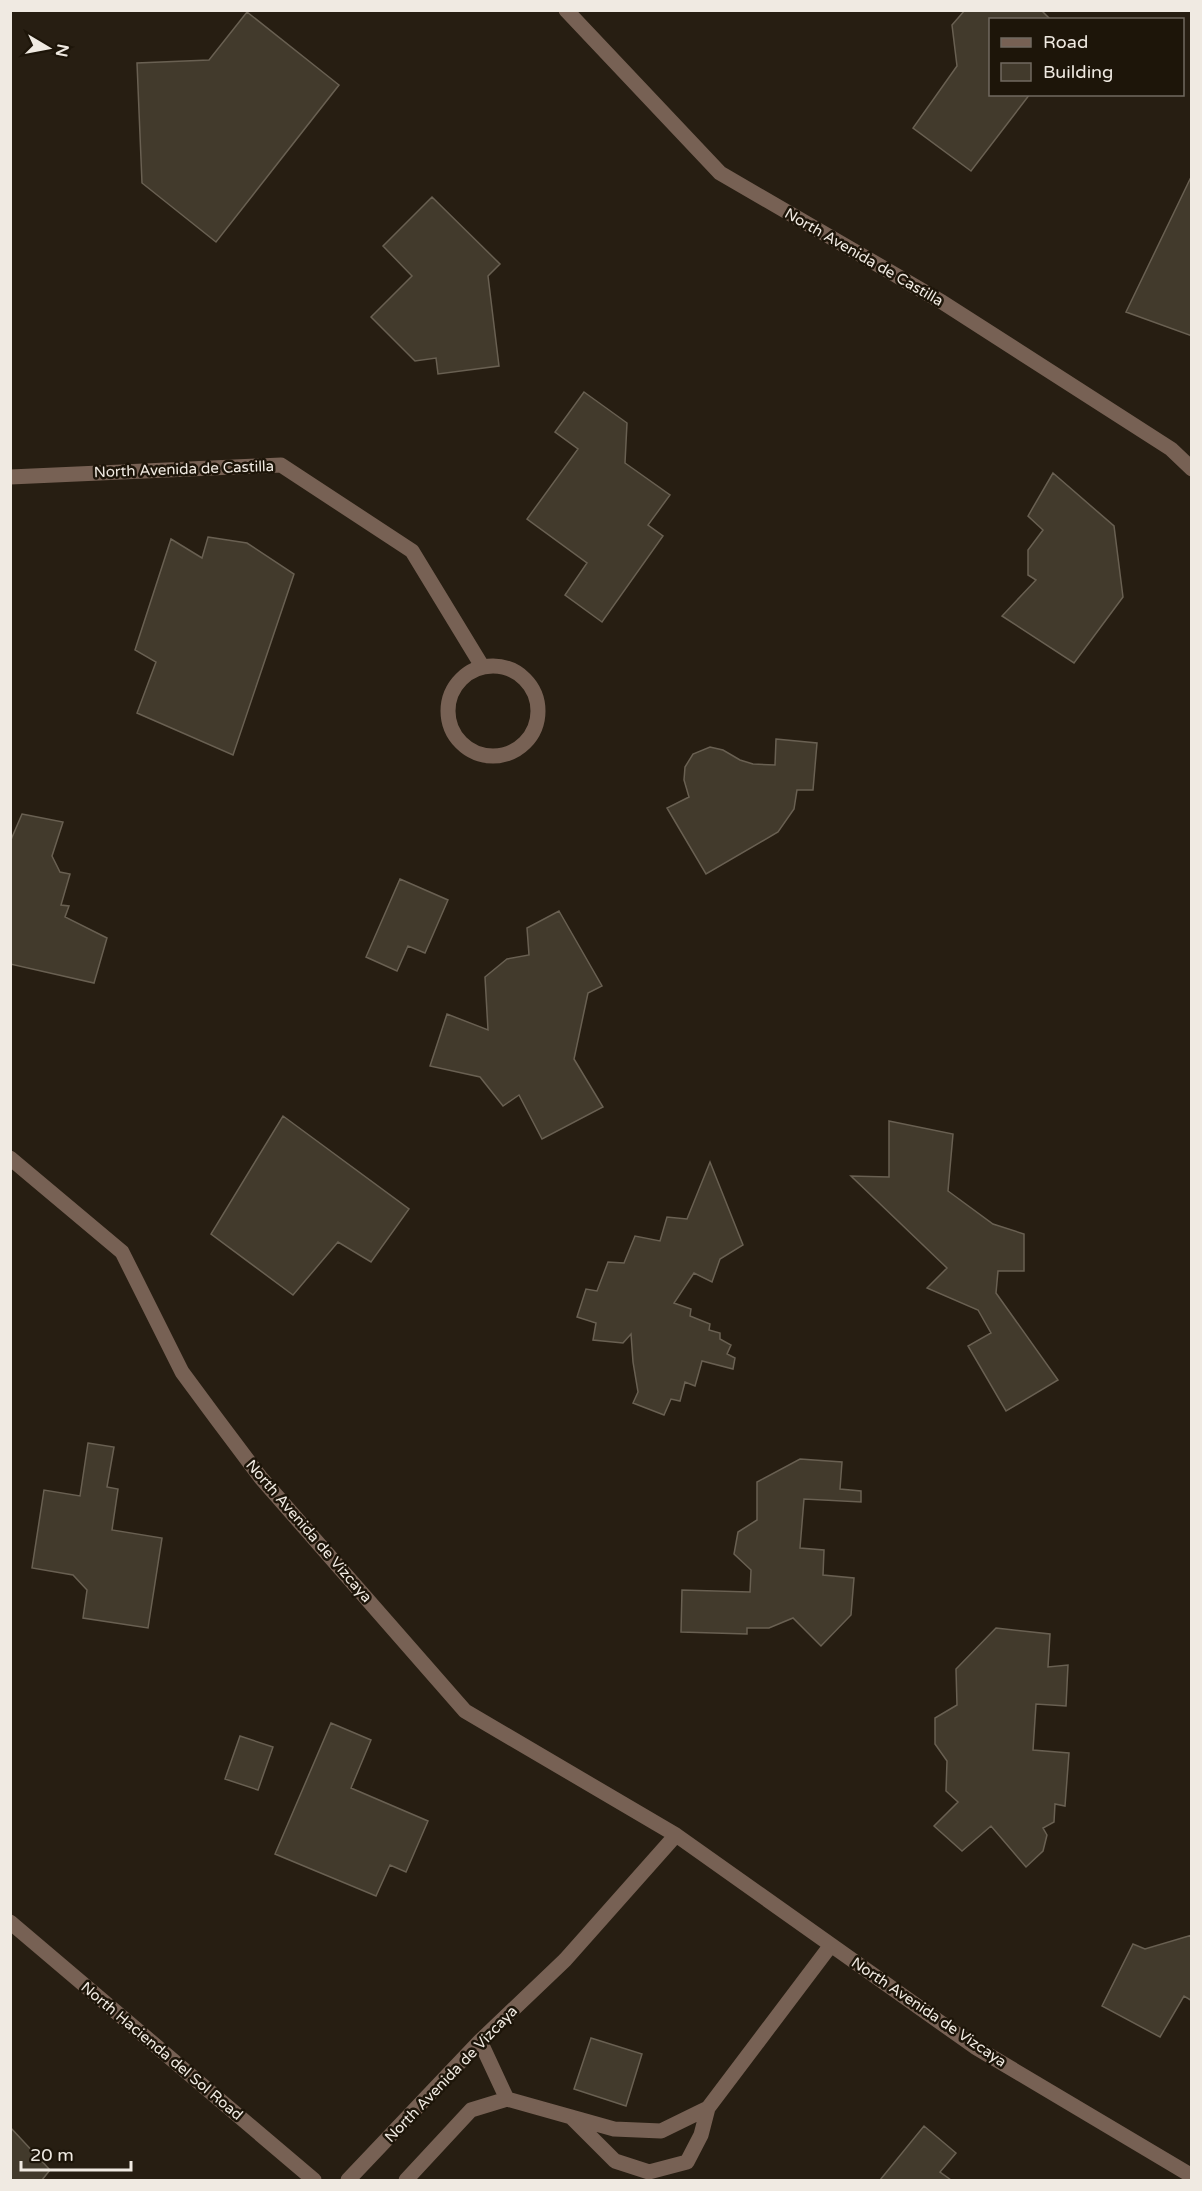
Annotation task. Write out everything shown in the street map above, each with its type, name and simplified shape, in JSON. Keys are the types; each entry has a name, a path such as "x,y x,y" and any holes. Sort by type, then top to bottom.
{"street":[{"name":"North Avenida de Castilla","path":"566,10 720,173 942,302 1171,449 1191,470"},
{"name":"North Avenida de Castilla","path":"10,477 281,465 412,551 482,666"},
{"path":"498,665 518,674 533,689 538,704 536,726 524,745 511,753 497,757 482,756 468,749 457,739 450,726 447,711 450,696 457,683 482,666 498,665"},
{"name":"North Avenida de Vizcaya","path":"10,1158 122,1252 182,1372 261,1478 465,1711 676,1835 975,2047 1191,2176"},
{"name":"North Avenida de Vizcaya","path":"348,2181 480,2042 565,1960 676,1835"},
{"name":"North Hacienda del Sol Road","path":"10,1922 314,2181"},
{"path":"571,2117 615,2161 649,2172 687,2162 701,2134 708,2108 831,1945"},
{"path":"480,2042 507,2099"},
{"path":"406,2181 471,2110 507,2099 614,2129 661,2131 708,2108"}],"building":[{"path":"965,10 1041,10 1049,18 989,18 989,96 1028,96 971,171 913,128 957,66 952,25"},
{"path":"247,12 339,85 216,242 142,183 137,63 209,60"},
{"path":"1192,175 1192,336 1126,312"},
{"path":"432,197 500,264 488,276 499,366 438,374 436,358 415,361 371,317 412,276 383,246"},
{"path":"584,392 627,423 625,463 670,495 648,525 663,536 602,622 565,595 587,563 527,519 578,449 555,432"},
{"path":"1053,473 1114,526 1123,597 1074,663 1002,616 1036,580 1028,575 1028,550 1043,530 1028,516"},
{"path":"208,537 247,543 294,574 233,755 137,713 156,662 135,650 171,539 202,558"},
{"path":"776,739 817,743 813,790 797,790 794,809 778,832 706,874 667,808 689,797 684,780 685,767 693,754 710,747 723,750 740,760 753,764 775,765"},
{"path":"22,814 63,822 52,856 60,872 70,874 61,905 69,906 65,917 107,938 94,983 10,964 10,842"},
{"path":"400,879 448,900 425,953 408,946 397,971 366,957"},
{"path":"559,911 602,986 588,993 574,1059 603,1107 542,1139 519,1095 503,1106 480,1077 430,1066 447,1014 488,1030 485,977 507,959 529,955 527,928"},
{"path":"283,1116 409,1209 371,1262 338,1242 293,1295 211,1234"},
{"path":"889,1121 953,1134 948,1191 993,1224 1024,1234 1024,1271 998,1271 996,1293 1058,1380 1006,1411 968,1346 991,1333 978,1310 927,1288 947,1268 851,1176 889,1177"},
{"path":"710,1162 743,1245 720,1259 712,1282 694,1273 674,1303 691,1309 690,1316 710,1324 709,1330 720,1333 720,1339 731,1345 727,1354 735,1358 733,1369 702,1361 695,1386 685,1382 680,1401 671,1399 664,1415 633,1403 638,1392 631,1334 623,1343 593,1340 596,1323 577,1317 586,1289 597,1291 608,1262 624,1263 635,1236 660,1241 667,1217 687,1219"},
{"path":"88,1443 114,1447 107,1487 118,1489 112,1530 162,1538 148,1628 83,1618 87,1590 73,1575 32,1568 44,1490 80,1496"},
{"path":"800,1459 842,1462 840,1489 861,1491 861,1502 804,1499 800,1548 824,1550 823,1575 854,1578 851,1615 821,1646 793,1618 769,1628 747,1628 747,1634 681,1632 682,1590 750,1592 751,1570 734,1554 738,1532 757,1520 757,1482"},
{"path":"996,1628 1050,1634 1048,1667 1068,1665 1066,1706 1036,1704 1033,1750 1069,1753 1065,1806 1055,1804 1054,1822 1043,1828 1047,1835 1043,1851 1026,1867 991,1826 962,1851 934,1826 958,1802 946,1791 947,1761 935,1744 935,1718 957,1705 956,1669"},
{"path":"331,1723 371,1740 351,1788 428,1821 406,1872 390,1865 376,1896 275,1854"},
{"path":"240,1736 273,1747 258,1790 225,1779"},
{"path":"1192,1935 1192,2001 1184,1996 1160,2037 1102,2006 1133,1944 1145,1949"},
{"path":"591,2038 642,2054 626,2106 574,2089"},
{"path":"924,2126 956,2153 940,2172 951,2180 880,2180"},
{"path":"10,2127 50,2170 42,2180 10,2180"}]}
